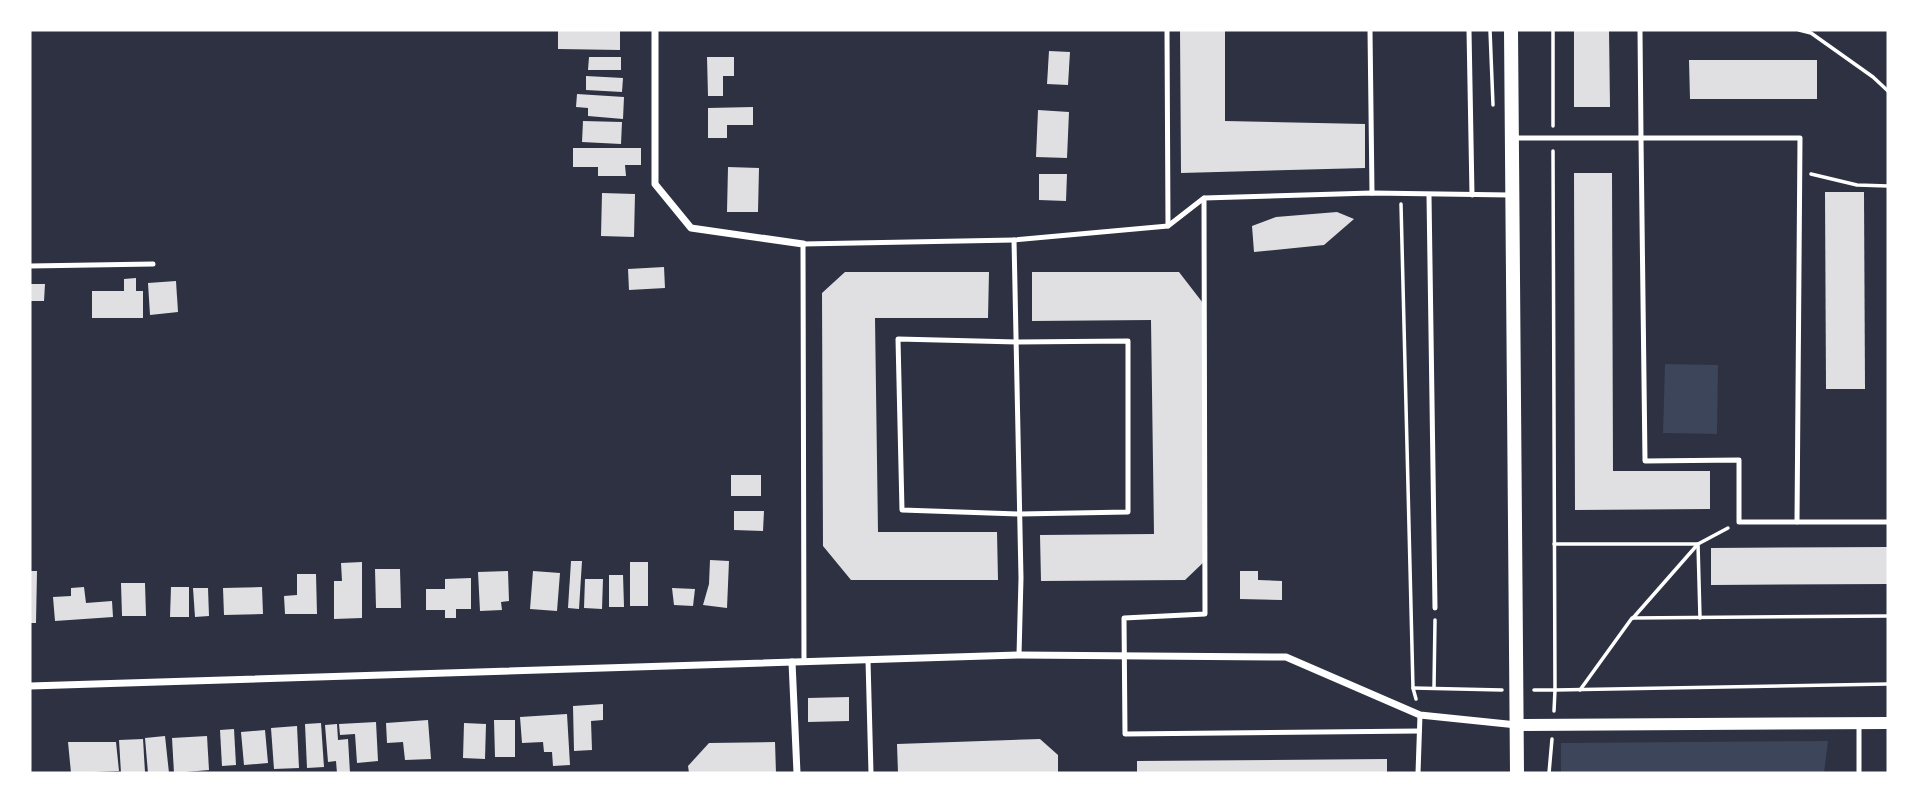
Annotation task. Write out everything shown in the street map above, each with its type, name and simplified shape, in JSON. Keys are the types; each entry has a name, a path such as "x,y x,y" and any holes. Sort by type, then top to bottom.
{"main road":[{"path":"1511,30 1517,773"}],"street":[{"path":"655,30 655,184 691,228 803,244"},
{"path":"30,686 1019,655 1286,657 1420,715 1518,725 1888,723"},
{"path":"792,662 797,773"}],"lane":[{"path":"1167,30 1168,226"},
{"path":"1370,30 1372,193"},
{"path":"1469,30 1472,195"},
{"path":"1640,30 1645,461 1739,460 1739,522 1888,522"},
{"path":"1512,138 1800,138 1797,522"},
{"path":"804,662 803,244 1014,240 1168,226 1204,198 1372,193 1512,195"},
{"path":"1429,195 1435,608"},
{"path":"1204,198 1205,614 1124,618 1125,734 1419,731"},
{"path":"1014,240 1020,514 1019,655"},
{"path":"30,266 153,264"},
{"path":"898,339 1017,342 1128,341 1128,512 1020,514 902,510 898,339"},
{"path":"868,660 871,773"},
{"path":"1418,773 1420,715"},
{"path":"1859,723 1859,773"}],"path":[{"path":"1553,30 1555,690"},
{"path":"1799,30 1811,33 1873,77 1888,91"},
{"path":"1800,172 1857,185 1888,186"},
{"path":"1401,194 1413,688 1420,715"},
{"path":"1580,690 1632,618 1698,544 1739,522"},
{"path":"1554,544 1698,544"},
{"path":"1698,544 1700,618"},
{"path":"1434,687 1435,608"},
{"path":"1632,618 1888,616"},
{"path":"1413,688 1580,690 1888,684"}],"shaded area":[{"path":"1665,364 1718,365 1717,434 1663,433"},
{"path":"1828,741 1824,773 1561,773 1561,743"}],"building":[{"path":"558,30 620,30 620,50 558,49"},
{"path":"1180,30 1225,30 1225,121 1365,124 1365,168 1181,173"},
{"path":"1574,30 1609,30 1610,107 1574,107"},
{"path":"1049,51 1070,52 1068,85 1047,84"},
{"path":"589,57 621,57 621,70 588,70"},
{"path":"707,57 734,57 734,76 723,76 723,96 708,96"},
{"path":"1689,60 1817,60 1817,99 1690,99"},
{"path":"586,76 623,78 622,92 586,90"},
{"path":"577,94 624,97 623,119 588,116 588,108 576,107"},
{"path":"753,107 753,125 727,125 727,138 708,138 708,108"},
{"path":"1038,110 1069,112 1067,158 1036,157"},
{"path":"583,121 622,122 621,144 582,142"},
{"path":"573,148 641,148 641,165 625,165 626,176 598,176 598,167 573,167"},
{"path":"728,167 759,168 758,212 727,212"},
{"path":"1574,173 1612,173 1613,471 1710,471 1710,509 1575,510"},
{"path":"1039,174 1067,174 1066,201 1039,200"},
{"path":"1825,192 1864,192 1865,389 1826,389"},
{"path":"602,193 635,194 634,237 601,236"},
{"path":"1337,212 1354,219 1324,245 1254,252 1252,226 1276,217"},
{"path":"664,267 665,288 629,290 628,269"},
{"path":"845,272 989,272 988,318 875,318 878,532 997,532 998,580 851,580 823,546 822,293"},
{"path":"1032,272 1179,272 1206,307 1207,559 1185,580 1041,581 1040,535 1154,534 1151,320 1032,321"},
{"path":"136,278 136,291 143,291 143,318 92,318 92,291 124,291 124,279"},
{"path":"176,281 178,312 150,315 148,283"},
{"path":"30,284 45,284 44,301 30,301"},
{"path":"731,475 761,475 761,496 731,496"},
{"path":"734,511 764,511 763,531 734,530"},
{"path":"1888,547 1888,584 1711,585 1711,548"},
{"path":"710,560 729,561 727,608 703,605 709,584"},
{"path":"571,561 582,561 579,609 568,608"},
{"path":"362,562 362,618 334,619 334,581 342,581 341,563"},
{"path":"630,562 648,562 648,606 630,606"},
{"path":"375,569 400,569 401,608 376,608"},
{"path":"30,571 37,571 36,623 30,623"},
{"path":"508,571 509,601 501,602 502,610 480,611 478,572"},
{"path":"533,571 560,573 557,611 530,609"},
{"path":"1240,571 1258,571 1258,580 1282,581 1282,600 1240,599"},
{"path":"297,574 316,574 317,614 285,614 284,596 297,595"},
{"path":"609,575 623,575 624,607 609,607"},
{"path":"471,578 471,609 456,609 456,618 445,618 445,610 426,610 426,589 445,589 445,579"},
{"path":"585,579 603,579 602,609 584,608"},
{"path":"121,583 145,583 146,616 122,616"},
{"path":"84,587 86,603 112,601 113,617 55,621 53,597 71,596 71,588"},
{"path":"171,587 189,587 189,617 170,617"},
{"path":"262,587 263,614 224,615 223,588"},
{"path":"193,588 208,588 209,616 195,617"},
{"path":"672,588 695,589 693,606 674,605"},
{"path":"849,697 849,721 808,722 808,698"},
{"path":"603,704 603,720 591,721 592,750 574,751 573,706"},
{"path":"567,714 570,765 553,766 552,752 544,752 543,742 522,743 520,717"},
{"path":"428,720 431,759 405,760 403,742 387,743 386,723"},
{"path":"494,720 515,720 515,757 495,757"},
{"path":"376,722 378,761 357,763 355,734 340,735 339,724"},
{"path":"321,723 324,767 307,768 305,724"},
{"path":"464,723 486,724 485,759 463,758"},
{"path":"337,724 338,740 348,739 350,773 337,773 336,761 328,762 325,725"},
{"path":"297,726 299,768 274,769 271,728"},
{"path":"234,729 236,765 222,766 220,730"},
{"path":"265,730 268,763 244,765 241,732"},
{"path":"165,736 169,773 148,773 145,738"},
{"path":"207,736 209,770 174,773 172,738"},
{"path":"143,739 145,772 121,773 119,740"},
{"path":"1040,739 1058,755 1058,773 898,773 897,744"},
{"path":"68,742 116,742 119,771 71,773"},
{"path":"775,742 776,773 689,773 688,766 709,743"},
{"path":"1387,759 1387,773 1137,773 1137,761"}]}
